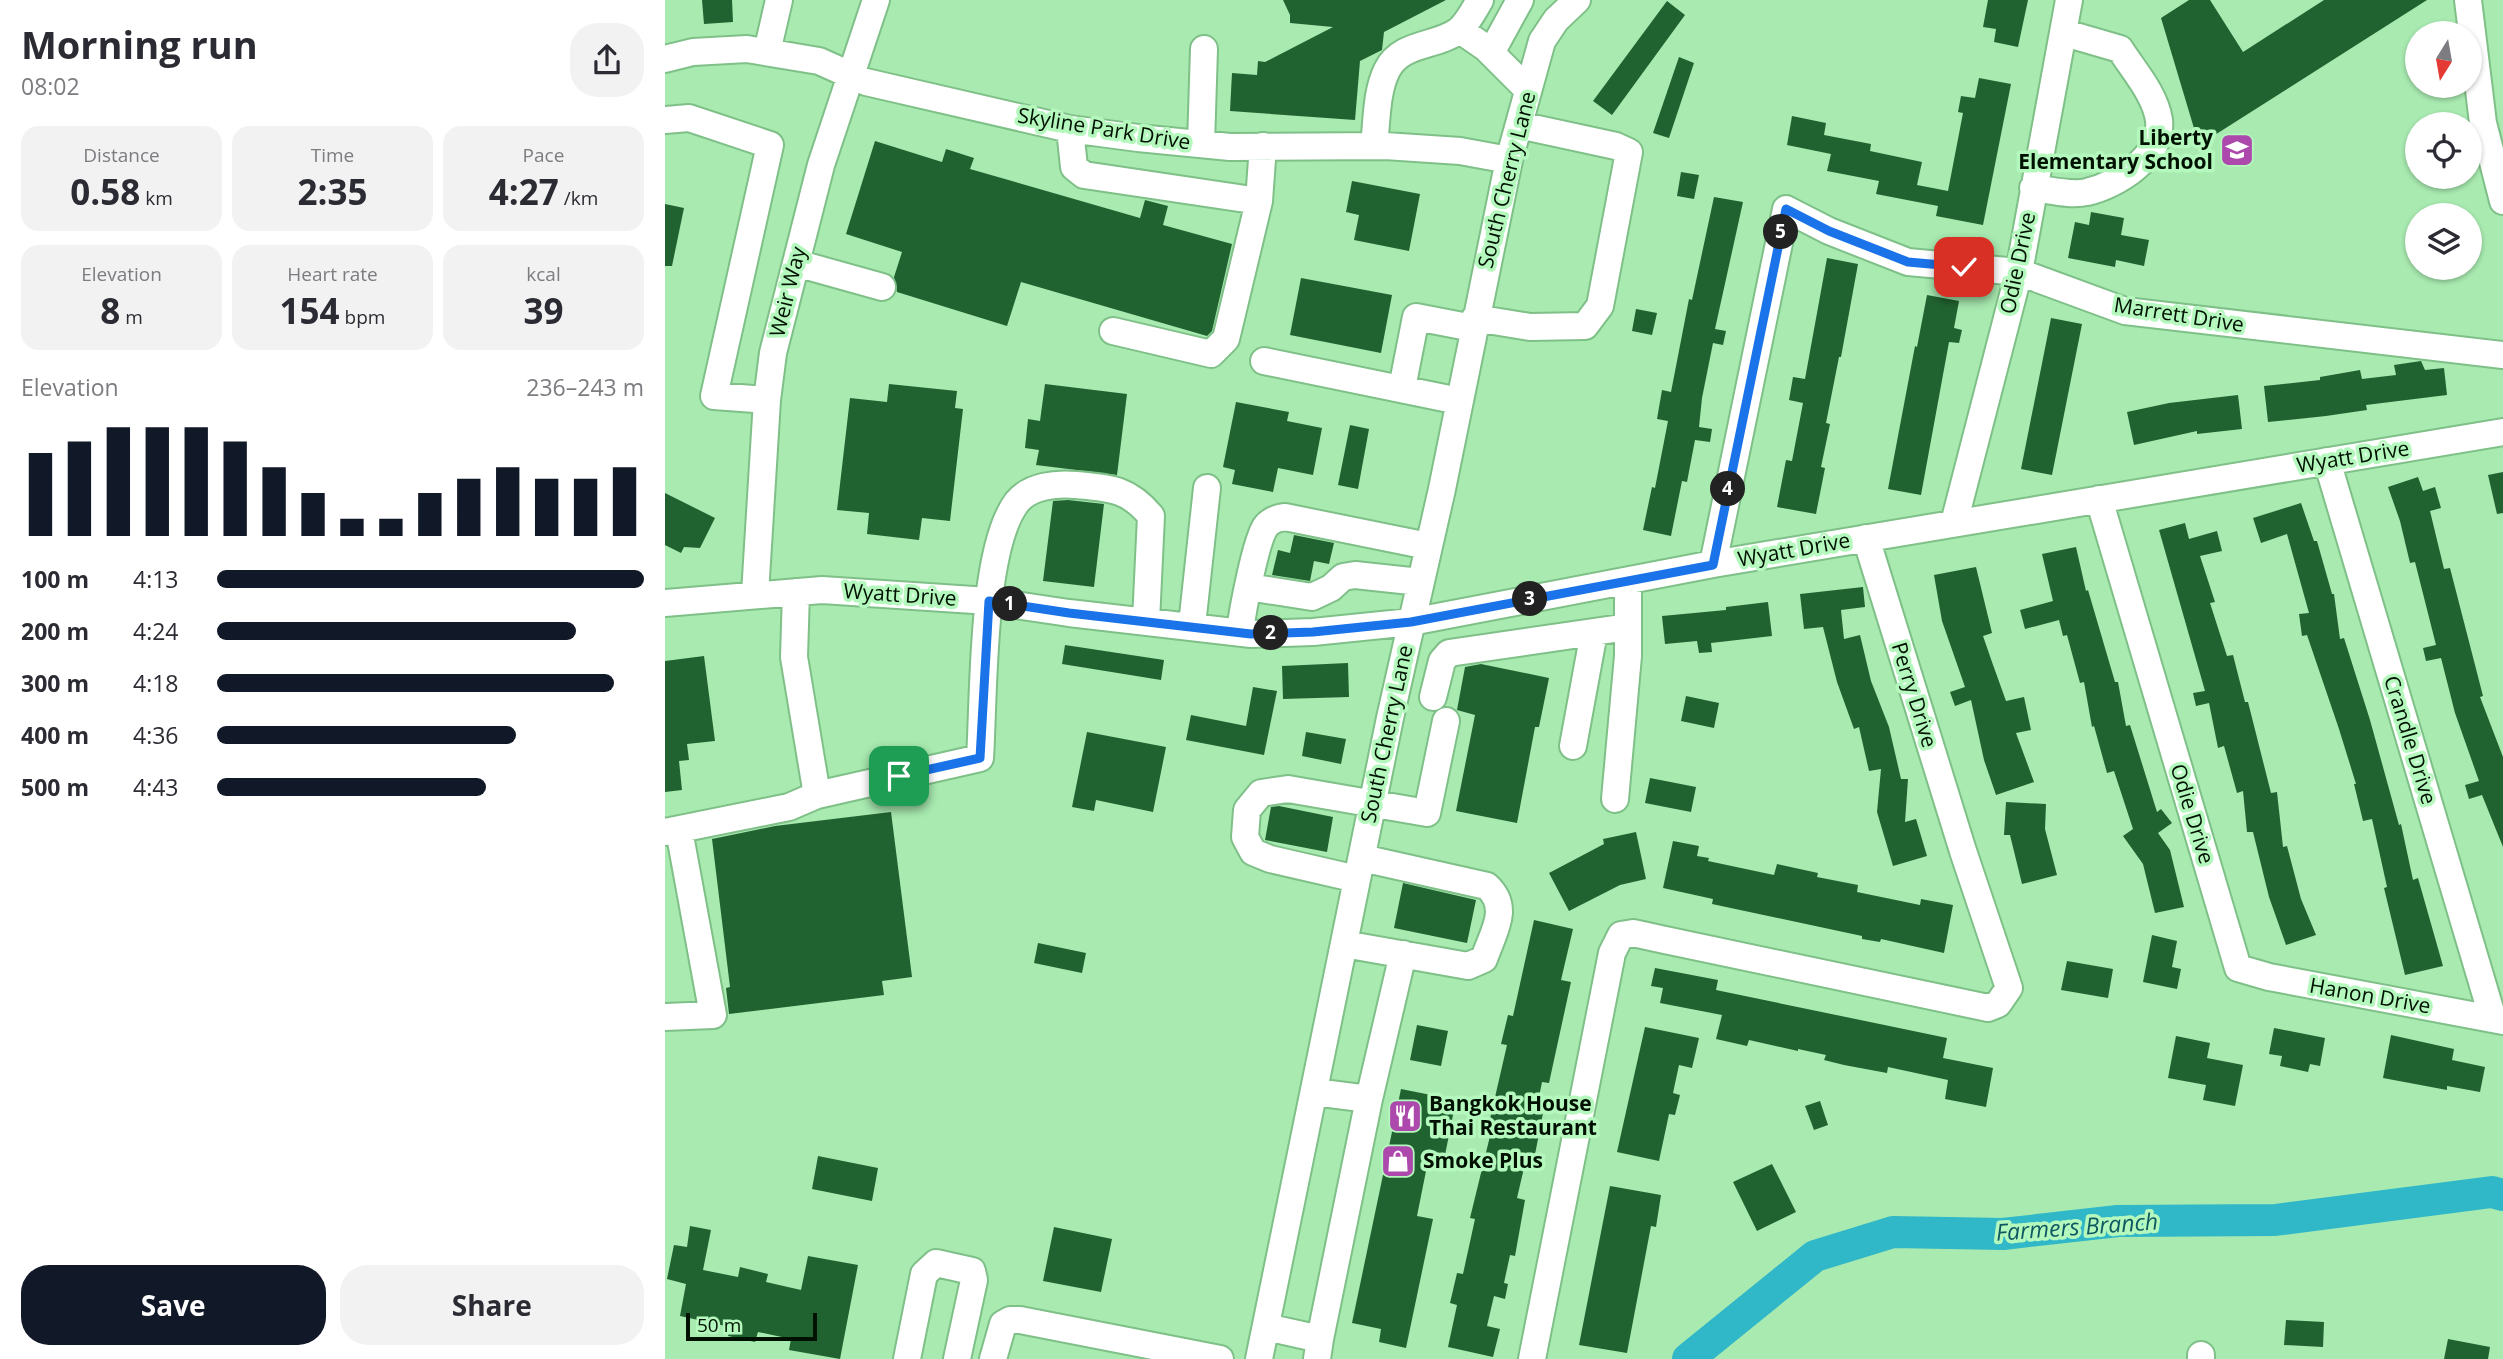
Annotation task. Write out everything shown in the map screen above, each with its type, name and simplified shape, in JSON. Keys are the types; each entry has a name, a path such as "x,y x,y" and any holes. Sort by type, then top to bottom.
{"street":[{"path":"767,52 779,0"},
{"name":"Weir Way","path":"755,594 767,400 773,353 821,166 876,0"},
{"path":"1374,145 1381,88 1388,68 1400,56 1420,44 1460,30 1480,0"},
{"path":"1492,53 1520,0"},
{"name":"South Cherry Lane","path":"1259,1359 1400,670 1429,546 1509,160 1542,41 1556,20 1577,0"},
{"name":"Odie Drive","path":"1954,523 2019,272 2069,0"},
{"path":"2468,0 2483,123 2502,193"},
{"path":"1460,30 1492,53 1528,90"},
{"path":"2033,188 2085,193 2108,185 2145,158 2158,138 2158,119 2153,101 2120,49 2064,33"},
{"path":"1201,144 1205,48"},
{"name":"Skyline Park Drive","path":"665,59 693,52 747,49 767,52 819,61 866,82 1070,129 1201,144 1374,145 1460,151 1509,160"},
{"path":"665,120 689,118 770,145 714,396 767,400"},
{"path":"1402,388 1416,317 1530,327 1585,326 1600,306 1629,152 1616,146 1518,125"},
{"path":"1070,129 1074,167 1084,175 1259,201"},
{"path":"1113,331 1211,354 1226,340 1259,201 1263,146"},
{"name":"Marrett Drive","path":"1713,565 1786,209 1829,231 1908,262 2019,272 2125,311 2503,355"},
{"path":"796,264 882,288"},
{"path":"1264,361 1459,401"},
{"name":"Wyatt Drive","path":"665,603 822,590 989,601 1069,613 1240,632 1313,632 1411,622 1866,538 2503,432"},
{"name":"Crandle Drive","path":"2327,461 2498,1020"},
{"path":"665,1017 713,1015 672,831 789,807 817,795 980,758 989,601 1002,526 1019,499 1046,485 1110,488 1137,499 1151,516 1146,621"},
{"path":"1192,625 1207,488"},
{"name":"Odie Drive","path":"2099,499 2238,968"},
{"path":"1240,632 1248,587 1264,529 1276,518 1285,517 1429,546"},
{"name":"Perry Drive","path":"1532,1359 1612,953 1621,935 1633,933 1989,1008 1998,1004 2009,988 1963,851 1866,538"},
{"path":"1248,587 1312,597 1331,588 1343,577 1355,575 1420,582"},
{"path":"1615,799 1626,692 1628,580"},
{"path":"796,592 794,657 817,795"},
{"path":"1400,670 1435,688 1445,656 1454,652 1628,627"},
{"path":"1573,746 1594,632"},
{"path":"1344,944 1468,966 1484,959 1501,909 1496,895 1487,886 1270,859 1253,852 1245,837 1247,810 1261,793 1288,789 1427,813 1446,720"},
{"path":"1266,1327 1318,1349 1369,1099 1403,954"},
{"name":"Hanon Drive","path":"2238,968 2269,978 2498,1020"},
{"path":"1314,1092 1369,1099"},
{"path":"907,1359 924,1274 936,1263 972,1271 974,1280 957,1359"},
{"path":"993,1359 1003,1324 1010,1320 1020,1320 1220,1359"}],"building":[{"path":"702,0 732,0 733,22 704,24"},
{"path":"1283,0 1446,0 1384,32 1382,50 1360,61 1355,120 1230,111 1232,73 1257,75 1258,61 1265,62 1333,27 1290,23 1290,15"},
{"path":"1988,0 2028,0 2018,47 1994,42 1996,29 1983,27"},
{"path":"2189,0 2210,0 2243,52 2324,0 2427,0 2199,145 2161,18"},
{"path":"1667,1 1685,15 1612,115 1593,101"},
{"path":"1679,57 1694,63 1669,138 1653,133"},
{"path":"1979,78 2011,84 1983,225 1936,216 1938,206 1876,194 1879,181 1827,171 1831,154 1787,145 1792,116 1826,123 1824,135 1871,144 1870,151 1922,162 1917,185 1948,191 1963,113 1958,112 1961,96 1975,98"},
{"path":"875,141 942,162 946,149 974,158 970,169 1140,218 1145,200 1168,206 1163,225 1232,244 1212,331 1207,336 1021,282 1007,326 897,292 894,277 902,252 846,234"},
{"path":"1681,172 1699,175 1694,199 1677,196"},
{"path":"1352,181 1420,194 1409,251 1354,240 1359,215 1346,212"},
{"path":"1714,197 1743,202 1715,329 1726,331 1723,345 1713,343 1702,398 1699,427 1712,429 1710,442 1695,440 1687,482 1682,481 1671,536 1643,530 1652,487 1655,488 1668,421 1657,419 1662,390 1671,392 1689,299 1692,300"},
{"path":"665,204 684,208 672,266 665,266"},
{"path":"2091,212 2124,218 2121,235 2149,240 2144,266 2116,260 2115,267 2068,258 2075,222 2089,225"},
{"path":"1827,258 1858,264 1826,423 1830,424 1821,467 1825,468 1816,514 1777,507 1786,460 1792,461 1803,403 1789,400 1793,377 1805,379"},
{"path":"1301,278 1392,295 1381,353 1290,335"},
{"path":"1927,295 1959,301 1954,328 1962,330 1959,343 1949,342 1921,495 1888,489"},
{"path":"1636,309 1657,313 1652,335 1632,331"},
{"path":"2051,318 2082,324 2052,475 2021,469"},
{"path":"2421,361 2425,370 2444,368 2447,395 2366,405 2367,410 2268,422 2264,386 2320,380 2320,377 2360,370 2362,379 2396,375 2394,365"},
{"path":"889,384 957,391 955,408 963,409 950,521 922,518 919,540 867,534 869,513 837,510 850,398 887,402"},
{"path":"1045,384 1127,394 1117,475 1036,465 1039,450 1025,448 1028,419 1040,421"},
{"path":"2238,395 2242,429 2197,434 2197,431 2134,445 2127,412 2169,403"},
{"path":"1236,402 1289,412 1287,421 1322,428 1313,475 1278,468 1273,492 1232,484 1235,470 1223,467"},
{"path":"1350,425 1369,429 1358,489 1338,485"},
{"path":"2503,472 2503,513 2497,514 2488,475"},
{"path":"2418,477 2423,491 2435,487 2441,508 2430,511 2444,569 2450,568 2483,696 2480,697 2503,757 2503,847 2482,795 2469,799 2465,785 2479,781 2455,713 2441,658 2426,661 2423,648 2436,645 2415,562 2410,563 2388,487"},
{"path":"665,493 715,518 700,548 684,547 681,553 665,545"},
{"path":"1053,501 1104,504 1094,587 1043,581"},
{"path":"2301,503 2334,594 2340,639 2344,638 2370,720 2399,825 2401,824 2413,880 2418,878 2443,966 2405,975 2384,888 2387,887 2372,819 2363,821 2356,784 2339,729 2307,635 2302,636 2299,614 2309,613 2287,534 2261,543 2253,518"},
{"path":"2185,523 2189,539 2217,531 2222,551 2200,556 2215,602 2210,603 2227,656 2233,655 2271,793 2277,792 2283,847 2287,846 2301,899 2316,935 2286,945 2269,897 2253,832 2247,832 2243,791 2237,793 2224,746 2218,748 2209,703 2196,706 2193,693 2205,691 2159,530"},
{"path":"1294,535 1334,543 1329,564 1314,561 1310,581 1272,575 1278,550 1290,553"},
{"path":"2076,547 2086,591 2088,590 2115,682 2118,682 2126,726 2130,725 2157,812 2161,809 2172,823 2158,833 2170,850 2184,907 2155,913 2143,864 2123,836 2133,829 2114,771 2107,773 2094,726 2092,727 2084,682 2080,683 2067,635 2063,636 2059,620 2025,629 2020,610 2053,601 2042,554"},
{"path":"1976,567 1992,633 1983,636 2006,701 2024,697 2031,730 2016,733 2034,782 1996,795 1984,760 1971,700 1955,706 1950,692 1965,687 1942,621 1934,575"},
{"path":"1863,587 1865,607 1841,610 1844,639 1860,635 1871,681 1889,727 1901,779 1908,779 1905,822 1916,819 1927,856 1893,866 1877,812 1881,769 1869,771 1859,727 1854,729 1837,682 1823,627 1804,629 1800,594"},
{"path":"1768,602 1772,636 1711,643 1712,652 1699,653 1697,641 1665,644 1662,616 1726,610 1726,607"},
{"path":"1065,645 1164,660 1161,680 1062,664"},
{"path":"704,656 715,741 687,744 689,760 679,761 682,790 665,792 665,661"},
{"path":"1348,663 1349,697 1283,699 1282,666"},
{"path":"1481,664 1549,678 1539,727 1535,727 1517,823 1456,811 1475,715 1457,710 1465,667"},
{"path":"1253,687 1277,691 1264,755 1186,740 1191,715 1246,726"},
{"path":"1686,696 1719,703 1714,728 1681,721"},
{"path":"1087,732 1166,747 1153,812 1096,800 1094,811 1072,807"},
{"path":"1306,732 1346,739 1341,764 1302,756"},
{"path":"1650,778 1696,787 1691,812 1645,803"},
{"path":"2006,802 2046,804 2045,829 2057,875 2022,884 2010,835 2004,835"},
{"path":"1279,806 1333,817 1327,852 1265,840 1271,807"},
{"path":"891,812 912,977 882,981 884,995 729,1014 726,988 730,987 712,839 775,826"},
{"path":"1636,832 1646,879 1620,885 1569,911 1549,873 1604,844 1603,839"},
{"path":"1673,841 1699,846 1697,856 1709,858 1708,861 1774,875 1777,864 1818,873 1817,877 1858,885 1857,892 1920,905 1921,899 1953,905 1944,953 1881,939 1880,942 1862,939 1862,936 1712,904 1713,899 1663,888"},
{"path":"1403,883 1476,900 1467,943 1394,928"},
{"path":"1534,920 1573,929 1561,980 1571,982 1549,1083 1542,1082 1536,1112 1543,1113 1532,1170 1524,1168 1517,1198 1525,1200 1515,1256 1510,1255 1504,1283 1508,1284 1505,1299 1494,1296 1487,1326 1500,1329 1493,1357 1448,1347 1457,1305 1450,1303 1457,1273 1463,1274 1475,1219 1470,1218 1491,1132 1487,1132 1507,1045 1501,1044 1508,1015 1513,1016"},
{"path":"2152,935 2177,941 2172,967 2181,969 2177,989 2143,982"},
{"path":"1038,943 1086,953 1082,973 1034,963"},
{"path":"2067,961 2113,969 2108,998 2061,990"},
{"path":"1655,968 1718,980 1716,990 1947,1038 1943,1058 1993,1068 1986,1107 1945,1099 1948,1080 1888,1067 1887,1073 1844,1065 1824,1060 1826,1055 1749,1040 1747,1046 1716,1039 1722,1015 1660,1003 1663,988 1651,986"},
{"path":"1417,1025 1448,1031 1441,1066 1410,1060"},
{"path":"1645,1027 1699,1038 1692,1068 1679,1065 1673,1093 1680,1095 1675,1115 1669,1114 1659,1161 1617,1152"},
{"path":"2274,1028 2325,1038 2320,1066 2310,1064 2308,1072 2280,1066 2282,1056 2269,1054"},
{"path":"2391,1035 2454,1049 2452,1060 2485,1067 2480,1092 2447,1086 2447,1090 2383,1078"},
{"path":"2176,1036 2210,1043 2207,1058 2243,1065 2235,1106 2203,1100 2206,1085 2168,1078"},
{"path":"1401,1089 1456,1100 1445,1155 1430,1151 1417,1216 1433,1219 1406,1348 1379,1342 1381,1329 1352,1323"},
{"path":"1820,1101 1828,1125 1814,1130 1805,1106"},
{"path":"818,1156 878,1168 872,1201 812,1189"},
{"path":"1772,1164 1796,1212 1757,1231 1733,1182"},
{"path":"1610,1186 1661,1195 1656,1227 1651,1226 1627,1353 1579,1345"},
{"path":"690,1226 711,1230 703,1270 738,1277 740,1267 768,1274 766,1282 801,1290 808,1256 858,1265 840,1359 789,1350 791,1339 758,1332 755,1342 728,1336 730,1327 680,1316 686,1284 667,1279 674,1245 687,1247"},
{"path":"1054,1227 1112,1239 1101,1292 1043,1281"},
{"path":"2286,1320 2324,1322 2323,1347 2284,1345"},
{"path":"2448,1339 2490,1347 2488,1359 2444,1359"}],"waterway":[{"name":"Farmers Branch","path":"1688,1359 1815,1256 1893,1232 2003,1234 2118,1221 2275,1220 2492,1192 2503,1195"}],"place":[{"name":"Liberty Elementary School","path":"2237,150"},
{"name":"Bangkok House Thai Restaurant","path":"1405,1116"},
{"name":"Smoke Plus","path":"1398,1161"}],"route":[{"path":"899,776 980,758 989,601 1251,634 1313,632 1411,622 1713,565 1786,209 1829,231 1908,262 1964,267"}]}
